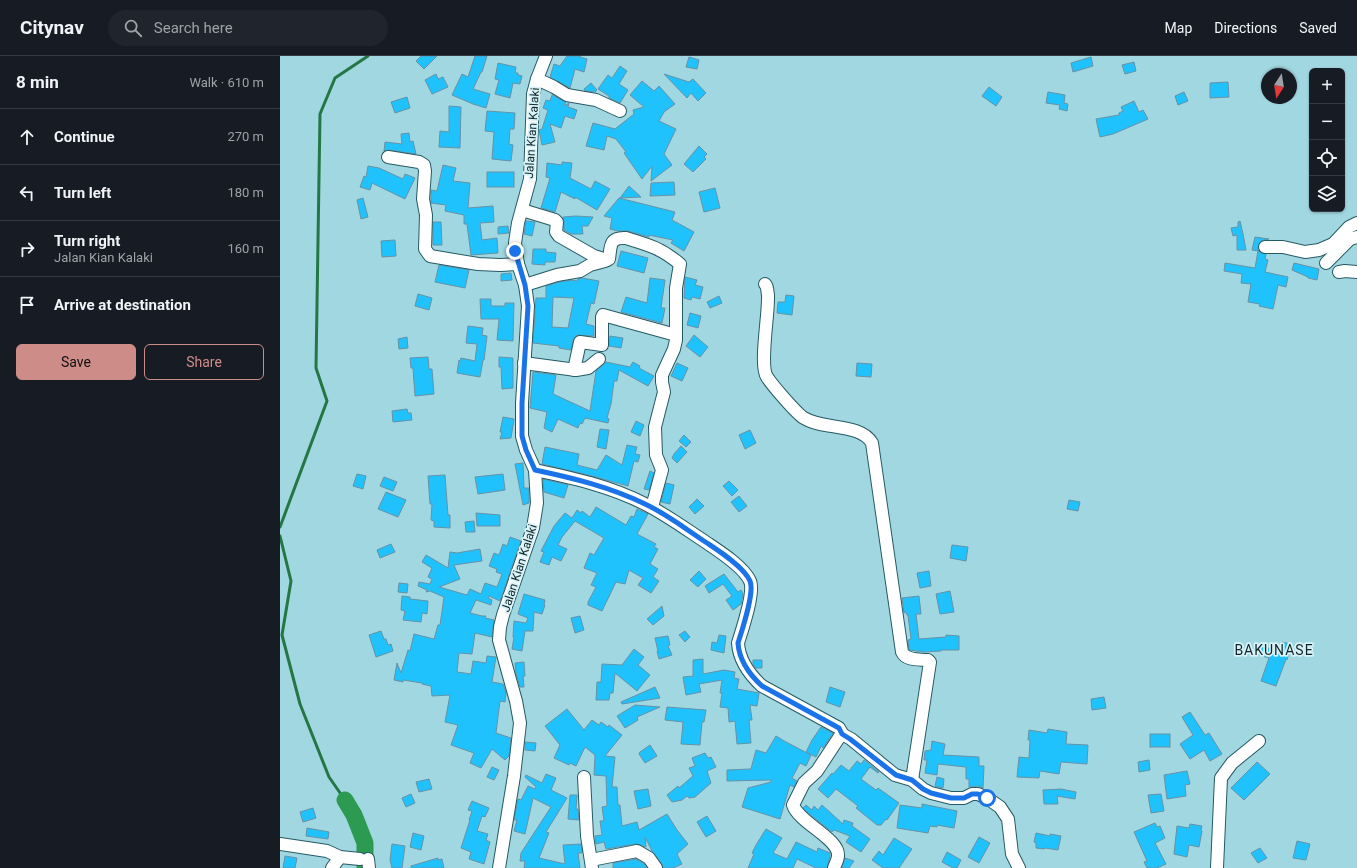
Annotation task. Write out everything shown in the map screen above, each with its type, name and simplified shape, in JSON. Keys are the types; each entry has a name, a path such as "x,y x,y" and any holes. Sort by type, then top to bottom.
{"street":[{"name":"Jalan Kian Kalaki","path":"499,868 514,776 520,723 516,701 499,640 500,627 533,528 537,503 535,470 526,450 522,436 522,403 528,312 525,285 518,264 515,243 516,229 530,178 533,94 546,56"},
{"path":"537,79 565,94 601,104 617,111"},
{"path":"388,157 419,162 424,165 423,199 426,215 425,249 430,256 478,264 518,264"},
{"path":"522,210 555,220 557,222 556,232 560,236 594,256 607,260"},
{"path":"1265,247 1283,247 1305,252 1319,250 1332,244 1349,228 1357,223"},
{"path":"525,285 557,275 580,271 590,265 609,259 612,242 614,239 620,237 656,248 680,264 676,288 676,335 674,349 662,379 664,392 656,423 656,455 662,470 652,507"},
{"path":"1326,263 1350,239 1357,237"},
{"path":"1339,272 1357,272"},
{"path":"765,284 767,286 769,304 764,362 767,377 805,419 863,434 872,443 902,652 903,655 909,658 928,660 930,662 912,780"},
{"path":"574,370 580,342 602,345 603,315 676,335"},
{"path":"524,362 574,370 588,368 599,359"},
{"path":"535,470 584,480 620,493 652,507 728,557 750,580 750,596 738,643 745,665 754,678 770,691 839,728 842,734 896,775 912,780 923,789 941,796 964,798 972,794 978,794 1000,807 1008,819 1012,854 1020,868"},
{"path":"834,868 838,855 837,848 832,842 799,816 793,805 804,783 817,771 842,734"},
{"path":"1217,868 1220,778 1232,764 1259,742"},
{"path":"584,777 587,836 592,864 637,851 649,858 656,868"},
{"path":"280,844 327,851 340,857 366,862"},
{"path":"332,868 340,857"}],"building":[{"path":"421,56 437,56 424,69 416,61"},
{"path":"475,56 487,56 482,72 473,89 490,94 486,108 452,95 462,74 468,77"},
{"path":"567,56 581,56 580,57 587,59 584,72 575,69 570,88 550,77 554,64 560,66"},
{"path":"689,57 699,60 697,69 686,67"},
{"path":"1091,57 1093,66 1073,72 1071,63"},
{"path":"1134,62 1136,71 1125,74 1122,65"},
{"path":"498,63 516,67 515,73 522,76 520,84 513,83 510,98 495,94 499,80 495,79"},
{"path":"620,66 627,71 619,84 628,90 620,103 609,98 609,96 598,89 608,75 612,78"},
{"path":"436,74 438,79 443,77 448,87 432,94 425,80"},
{"path":"664,74 689,82 693,79 706,93 698,101 691,93 687,98"},
{"path":"642,81 654,91 659,86 675,104 664,112 659,121 676,129 664,154 672,165 651,181 652,166 642,179 624,153 626,152 616,139 607,136 604,150 586,146 593,123 615,129 634,114 633,110 644,107 630,95"},
{"path":"1228,82 1229,97 1210,98 1210,83"},
{"path":"591,83 597,90 595,92 585,91 584,89"},
{"path":"989,87 1002,97 996,106 982,96"},
{"path":"1048,92 1065,95 1064,103 1068,104 1067,111 1059,109 1060,105 1046,103"},
{"path":"1184,92 1188,101 1178,105 1175,96"},
{"path":"552,95 566,102 564,106 569,103 568,107 577,110 574,119 565,116 561,128 550,124 555,142 542,145 539,130 542,129 548,110 543,108 546,100 550,101"},
{"path":"407,97 410,108 395,113 391,102"},
{"path":"1134,101 1139,112 1143,110 1148,119 1113,134 1100,137 1096,119 1119,115 1119,113 1123,111 1121,107"},
{"path":"449,106 461,107 460,148 439,147 440,131 449,132"},
{"path":"487,111 515,113 514,129 510,129 509,144 513,145 511,161 492,159 494,132 485,131"},
{"path":"409,133 410,142 413,141 416,154 389,150 384,151 385,142 402,144 401,134"},
{"path":"699,146 707,154 704,157 706,159 693,172 684,164"},
{"path":"562,162 572,163 570,178 591,189 595,181 610,189 597,210 575,197 575,199 561,192 555,212 541,208 550,178 546,177 547,163 562,165"},
{"path":"443,165 456,168 453,181 470,183 468,208 493,206 494,222 480,223 482,240 497,238 498,253 471,255 467,224 464,224 464,215 445,211 446,205 431,203 431,190 437,191"},
{"path":"368,166 379,168 403,179 405,174 415,178 405,199 372,183 370,190 360,187 364,176 366,177"},
{"path":"487,172 514,172 514,187 487,187"},
{"path":"674,182 675,195 650,196 651,183"},
{"path":"629,186 641,197 620,198"},
{"path":"715,188 720,208 704,212 699,192"},
{"path":"363,198 368,217 361,219 357,200"},
{"path":"619,198 675,212 672,220 694,232 684,251 671,243 673,240 610,229 612,218 604,216"},
{"path":"563,217 593,217 588,226 582,226 583,234 571,234 564,230"},
{"path":"526,221 535,222 532,236 524,234"},
{"path":"1240,221 1246,250 1237,250 1237,235 1233,236 1231,228 1238,227 1238,222"},
{"path":"433,222 441,222 442,245 433,245"},
{"path":"508,226 509,233 498,234 498,227"},
{"path":"1255,237 1269,239 1261,241 1258,247 1258,250 1261,253 1266,254 1265,259 1268,260 1265,272 1288,277 1286,287 1278,285 1273,309 1259,306 1260,304 1248,302 1251,284 1241,283 1242,274 1224,271 1225,263 1255,268 1258,251 1252,250"},
{"path":"395,240 396,256 382,257 381,241"},
{"path":"533,249 546,249 546,252 556,253 555,262 545,262 545,265 532,264"},
{"path":"621,251 648,258 644,273 617,266"},
{"path":"1294,263 1319,269 1317,280 1308,278 1292,270"},
{"path":"439,265 469,270 465,288 435,282"},
{"path":"511,273 512,280 501,281 501,274"},
{"path":"685,277 697,280 695,285 703,287 700,299 692,297 691,300 684,298"},
{"path":"582,278 599,281 594,304 591,303 586,324 594,326 594,336 577,335 573,340 571,350 559,348 559,346 533,343 536,298 546,298 546,286 559,282 572,280 577,281 578,279","holes":["553,297 574,298 568,328 552,327"]},
{"path":"650,278 665,280 661,308 665,308 662,323 621,312 626,297 647,303"},
{"path":"418,294 432,298 429,310 415,306"},
{"path":"786,295 794,296 792,315 777,313 778,302 785,302"},
{"path":"719,296 722,303 710,308 707,302"},
{"path":"480,299 491,299 491,306 505,306 505,303 514,303 513,341 497,340 499,319 481,319"},
{"path":"690,313 701,316 698,328 687,325"},
{"path":"468,326 483,328 482,335 487,336 480,377 457,373 459,360 460,361 461,358 475,361 477,344 466,343"},
{"path":"694,335 708,347 700,357 686,346"},
{"path":"610,336 623,338 621,348 609,346"},
{"path":"407,337 408,348 399,349 398,339"},
{"path":"428,357 429,369 432,369 434,394 415,396 413,368 411,368 410,358"},
{"path":"499,357 513,358 513,388 502,389"},
{"path":"606,362 630,367 633,362 640,366 639,368 654,376 648,386 619,370 617,381 614,381 611,404 607,418 609,419 608,423 585,418 582,424 580,423 578,428 558,419 552,432 544,428 547,412 530,408 533,372 556,375 553,394 590,411 596,371"},
{"path":"677,363 688,368 682,381 671,376"},
{"path":"857,363 872,364 871,377 856,376"},
{"path":"407,409 408,413 411,413 412,420 393,422 392,411"},
{"path":"503,417 514,419 511,438 500,439"},
{"path":"636,421 644,425 640,436 631,432"},
{"path":"600,429 609,430 606,449 597,447"},
{"path":"750,430 756,443 745,449 739,435"},
{"path":"684,435 691,442 686,447 679,441"},
{"path":"627,445 637,447 635,454 640,455 638,462 634,461 628,486 542,464 545,447 579,454 577,465 597,470 606,455 622,465"},
{"path":"681,446 687,452 677,463 672,458"},
{"path":"523,463 524,488 529,488 529,503 523,505 515,464"},
{"path":"650,471 654,473 649,490 644,489"},
{"path":"357,474 366,476 363,489 353,486"},
{"path":"503,474 505,490 478,494 475,477"},
{"path":"445,475 448,515 450,515 450,528 434,527 434,521 431,520 432,504 430,504 428,476"},
{"path":"384,477 397,482 393,491 380,486"},
{"path":"543,479 568,485 564,498 544,492"},
{"path":"729,481 738,490 732,496 723,486"},
{"path":"666,483 674,485 670,504 661,502"},
{"path":"386,492 406,500 398,517 378,509"},
{"path":"739,496 747,506 739,512 731,502"},
{"path":"697,499 704,506 695,514 689,507"},
{"path":"1069,500 1080,502 1078,511 1067,509"},
{"path":"596,507 626,525 631,516 634,517 637,509 648,514 637,534 656,544 654,547 658,549 650,564 658,569 653,577 659,581 651,593 638,585 643,578 629,570 625,584 616,582 602,611 588,605 588,602 596,587 591,585 597,573 584,568 590,553 594,555 604,538 575,521 562,537 558,545 567,549 561,561 552,557 549,565 540,562 544,552 541,551 554,526 565,513 572,518 577,510 581,513 582,511 590,517"},
{"path":"476,513 500,515 500,526 477,526"},
{"path":"474,521 475,532 466,532 465,522"},
{"path":"510,537 521,541 500,601 489,596 488,598 492,600 491,605 476,600 470,613 486,616 485,618 494,620 492,637 475,633 472,654 459,653 457,672 471,674 473,661 486,663 487,656 496,657 492,682 503,684 506,693 505,702 500,701 496,733 511,738 509,756 505,760 492,749 481,768 470,763 474,753 451,745 458,725 445,722 450,695 432,696 431,686 422,683 394,680 397,663 401,673 408,650 410,651 414,634 434,639 438,625 440,625 444,597 430,591 426,592 427,590 418,586 419,582 430,584 432,579 428,577 432,568 422,562 426,555 448,568 450,552 457,553 480,549 482,561 454,565 460,579 439,587 467,595 470,589 481,594 485,583 497,587 502,574 496,572 497,569 489,566 494,553 499,555 503,544 507,546"},
{"path":"391,544 395,552 380,558 377,550"},
{"path":"952,545 968,547 966,561 950,558"},
{"path":"699,571 706,579 698,587 690,580"},
{"path":"929,571 931,586 920,588 917,573"},
{"path":"724,574 738,592 741,590 743,594 741,604 733,610 726,600 732,596 723,584 709,593 705,586"},
{"path":"399,583 408,584 407,593 398,592"},
{"path":"950,591 954,612 940,614 936,594"},
{"path":"524,594 545,600 545,605 542,614 534,612 533,631 525,631 522,651 512,649 514,621 526,623 528,618 518,614"},
{"path":"402,596 410,597 410,599 428,601 427,614 422,613 421,622 403,620 405,611 401,610"},
{"path":"919,596 921,614 916,614 919,639 946,637 946,635 959,636 959,650 924,652 909,650 908,640 911,639 908,615 906,612 904,613 902,598"},
{"path":"662,606 664,616 653,625 647,619"},
{"path":"580,616 584,630 575,633 571,618"},
{"path":"381,631 388,645 391,644 393,651 376,657 369,635"},
{"path":"685,631 690,637 685,642 679,635"},
{"path":"719,635 726,636 724,653 711,650 712,642 717,643"},
{"path":"668,636 670,645 668,646 672,655 659,659 655,638"},
{"path":"1282,642 1291,644 1287,660 1286,659 1276,686 1261,681 1269,658 1256,654 1258,646 1280,650"},
{"path":"634,649 644,657 638,665 650,675 637,691 615,673 613,693 610,693 609,700 596,700 597,682 601,682 602,664 622,665"},
{"path":"703,659 703,674 724,670 735,672 734,678 739,679 737,689 759,693 757,706 750,705 752,720 749,720 751,743 737,744 735,721 729,722 728,708 720,707 722,680 699,684 701,692 686,695 683,677 693,676 693,660"},
{"path":"753,660 762,660 762,668 756,668 753,664"},
{"path":"524,662 524,687 520,687 515,663"},
{"path":"655,687 660,698 622,704 621,702"},
{"path":"830,687 845,692 840,707 826,702"},
{"path":"1104,697 1106,708 1092,710 1091,699"},
{"path":"635,705 660,707 637,717 638,720 625,728 617,716"},
{"path":"667,707 706,710 704,722 702,722 700,745 681,744 683,722 665,720"},
{"path":"567,709 584,730 592,720 599,725 601,722 608,727 609,725 622,735 605,756 615,757 612,787 617,787 618,805 620,805 622,826 637,822 639,830 667,814 688,844 677,854 682,864 673,868 663,868 645,837 646,847 636,844 606,849 604,842 596,844 595,836 602,835 600,821 604,821 602,807 607,806 606,776 594,775 595,755 585,747 576,766 570,763 569,765 554,758 560,745 545,726"},
{"path":"1190,712 1205,735 1209,733 1222,754 1210,761 1204,750 1190,759 1180,744 1193,735 1182,717"},
{"path":"821,727 833,733 823,748 821,746 816,757 806,752"},
{"path":"1048,729 1067,732 1066,744 1088,745 1087,764 1061,762 1059,774 1040,771 1039,778 1017,777 1019,757 1029,758 1029,730 1047,733"},
{"path":"1150,734 1170,734 1170,747 1150,747"},
{"path":"776,736 811,755 806,766 800,763 792,778 797,781 794,787 790,785 780,819 742,807 748,788 771,782 771,780 727,781 727,770 751,769 756,750 766,753"},
{"path":"932,741 945,744 943,755 979,757 979,766 984,766 983,788 978,786 969,787 969,779 966,779 966,767 938,764 937,775 925,773 927,760 924,760 925,751 931,750"},
{"path":"525,742 536,743 535,751 525,750"},
{"path":"650,745 657,756 645,763 639,754"},
{"path":"705,753 708,758 711,757 716,767 707,771 711,783 695,797 689,798 687,796 682,800 672,802 667,795 678,786 679,788 693,776 689,768 695,766 692,758"},
{"path":"864,760 879,772 878,773 870,767 861,779 876,790 878,788 899,803 887,820 886,819 881,825 877,825 856,808 858,806 836,789 828,798 818,789 841,765 849,771 857,761 861,764"},
{"path":"1149,760 1150,770 1139,772 1138,762"},
{"path":"1257,762 1270,774 1244,800 1231,788"},
{"path":"492,767 499,770 494,780 487,777"},
{"path":"1187,771 1190,784 1185,785 1186,796 1167,799 1164,775"},
{"path":"546,774 556,778 551,790 567,798 546,832 549,833 539,858 565,864 563,845 581,844 582,853 578,853 580,868 524,868 525,861 520,861 521,853 551,807 533,798 525,834 514,831 517,820 514,820 518,799 521,800 528,786 535,789 536,787 525,777 526,775 542,783"},
{"path":"937,777 944,779 943,788 935,786"},
{"path":"429,779 432,789 419,792 416,782"},
{"path":"648,789 651,806 638,809 634,791"},
{"path":"1061,789 1076,792 1075,799 1057,796 1058,804 1044,804 1043,790"},
{"path":"411,794 415,803 406,807 402,798"},
{"path":"1161,794 1164,811 1151,813 1148,795"},
{"path":"570,795 577,795 576,809 578,809 579,820 568,819"},
{"path":"472,801 489,808 485,817 482,816 477,831 488,834 486,840 490,842 484,864 469,859 471,852 461,848 470,820 472,811 468,810"},
{"path":"922,804 957,811 954,828 937,825 937,827 930,826 928,833 897,828 900,805 922,808"},
{"path":"806,805 812,810 814,806 818,810 822,805 843,824 844,820 853,823 852,826 870,839 861,852 846,842 850,836 834,830 832,832 803,808"},
{"path":"313,808 316,818 303,822 300,812"},
{"path":"707,816 716,831 706,837 697,822"},
{"path":"1155,823 1157,827 1160,826 1165,838 1155,843 1166,864 1157,868 1147,868 1144,862 1147,861 1134,832"},
{"path":"1190,824 1202,826 1199,847 1189,845 1187,857 1174,854 1177,826 1189,828"},
{"path":"307,828 329,832 328,839 306,836"},
{"path":"766,829 782,838 773,853 787,859 796,842 817,852 818,848 830,853 827,868 816,868 797,859 793,868 748,868 754,854 752,853"},
{"path":"413,833 424,836 421,850 410,847"},
{"path":"1036,833 1050,836 1050,834 1061,836 1058,850 1036,848 1036,843 1034,842"},
{"path":"979,837 990,843 979,863 968,857"},
{"path":"894,838 912,849 899,868 883,868 872,860 879,851 883,855"},
{"path":"1297,841 1310,844 1306,860 1293,858"},
{"path":"392,844 405,846 402,868 392,868 390,860"},
{"path":"1260,848 1267,858 1258,863 1251,853"},
{"path":"947,852 961,860 957,868 953,868 942,862"},
{"path":"285,856 297,858 295,868 283,868"},
{"path":"438,858 438,860 442,859 444,868 411,868 411,866"},
{"path":"845,858 854,861 849,868 842,868"},
{"path":"636,859 647,868 613,868 613,863"}],"waterway":[{"path":"280,527 327,401 316,368 320,114 335,78 368,56"},
{"path":"280,536 291,581 282,635 300,704 329,777 345,800"},
{"path":"345,800 354,815 365,843 365,868"}],"district":[{"name":"BAKUNASE","path":"1274,650"}],"route":[{"path":"515,251 525,285 528,306 522,403 522,436 526,450 535,470 584,480 644,503 728,557 750,580 751,591 738,643 745,665 762,686 839,728 842,734 896,775 912,780 923,789 931,793 951,798 964,798 972,794 978,794 987,798"}]}
